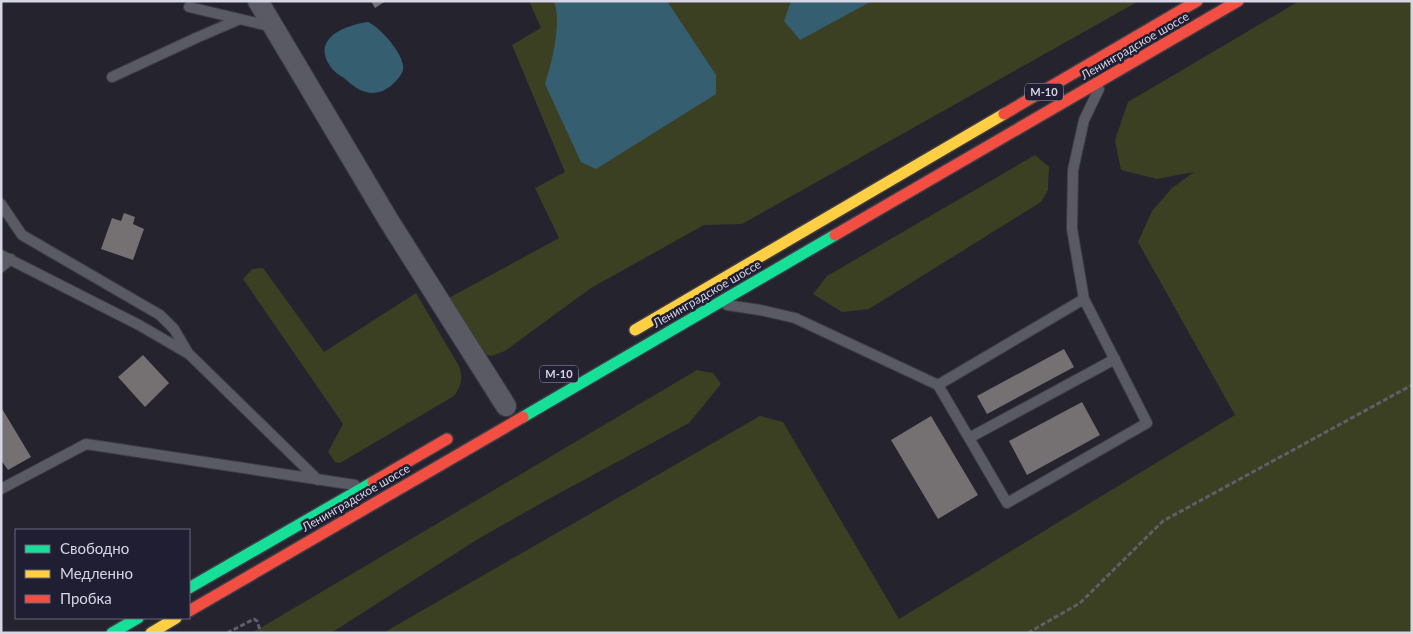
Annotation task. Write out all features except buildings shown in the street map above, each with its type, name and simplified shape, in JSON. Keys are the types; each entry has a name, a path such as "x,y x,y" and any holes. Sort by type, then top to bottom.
{"highway":[{"name":"Ленинградское шоссе","path":"625,336 1197,1"},
{"name":"Ленинградское шоссе","path":"190,609 1238,1"},
{"name":"Ленинградское шоссе","path":"190,587 456,434"},
{"path":"112,633 136,619"},
{"path":"151,633 174,619"}],"street":[{"path":"258,1 389,221 506,406"}],"lane":[{"path":"190,7 274,27"},
{"path":"112,76 240,19"},
{"path":"718,304 760,310 795,318 938,385 1007,504 1147,423 1084,299 1072,229 1073,170 1084,120 1103,81"},
{"path":"1,204 22,235 160,315 174,329 189,354"},
{"path":"1,255 139,325 189,354 318,480"},
{"path":"1,267 11,259"},
{"path":"938,385 1084,299"},
{"path":"970,438 1115,359"},
{"path":"1,489 86,444 364,486"}],"path":[{"path":"1028,633 1080,603 1163,521 1412,384"},
{"path":"227,633 254,619 258,621 261,633"}],"green space":[{"path":"529,1 1139,1 742,224 704,225 591,288 505,351 491,356 478,352 445,300 559,238 535,188 565,172 512,45 541,28"},
{"path":"1299,1 1412,1 1412,633 383,633 760,416 783,422 899,619 1235,415 1138,242 1152,211 1172,188 1194,172 1157,179 1121,170 1115,140 1128,102"},
{"path":"1035,155 1049,167 1048,190 1041,202 869,309 842,312 813,294 827,276"},
{"path":"263,268 324,352 416,293 459,366 461,381 457,392 454,396 340,463 335,462 328,452 343,424 243,279 252,269"},
{"path":"697,370 713,373 721,384 689,423 478,539 331,633 252,633"}],"water":[{"path":"554,1 667,1 716,75 716,94 596,169 581,162 545,84 557,31"},
{"path":"791,1 872,1 800,40 784,21"},
{"path":"368,22 379,30 391,43 403,64 402,72 392,85 374,93 363,91 353,86 333,70 325,56 325,48 328,41 334,35 350,26"}],"traffic: fast":[{"path":"523,417 835,235"},
{"path":"190,587 373,482"},
{"path":"112,633 136,619"}],"traffic: slow":[{"path":"635,330 1004,114"},
{"path":"151,633 174,619"}],"traffic: jam":[{"path":"1004,114 1197,1"},
{"path":"835,235 1238,1"},
{"path":"190,610 523,417"},
{"path":"373,482 447,439"}]}
